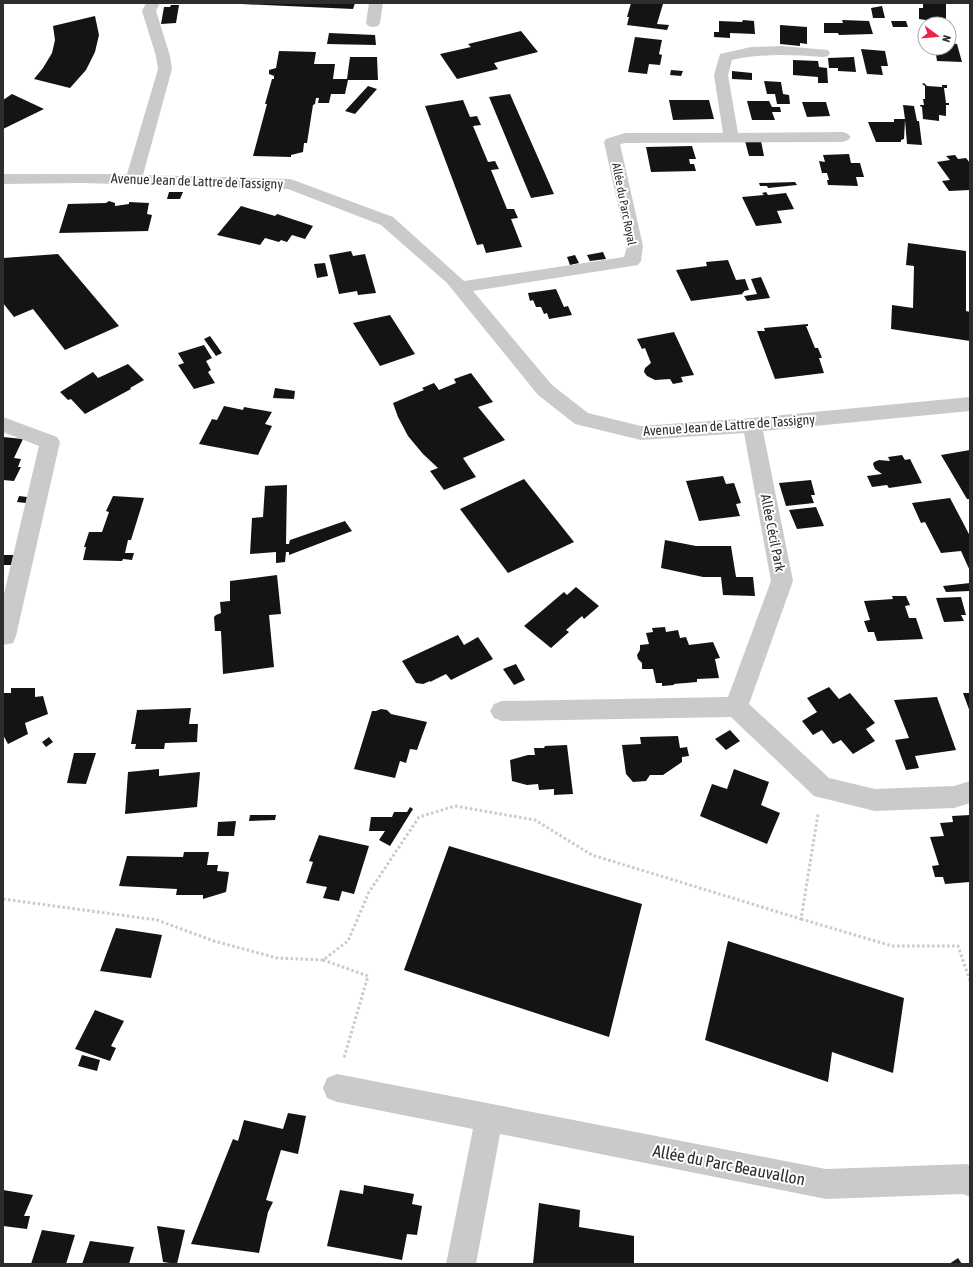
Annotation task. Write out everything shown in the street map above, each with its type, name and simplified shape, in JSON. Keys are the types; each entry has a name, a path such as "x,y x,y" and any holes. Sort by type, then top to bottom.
{"street":[{"path":"133,180 165,69 163,56 149,11 153,3"},
{"path":"373,23 376,3"},
{"path":"731,137 722,75 725,57 750,51 782,50 823,53"},
{"name":"Allée du Parc Royal","path":"460,287 632,261 635,246 612,142 625,138 844,136"},
{"name":"Avenue Jean de Lattre de Tassigny","path":"3,179 82,178 290,184 387,221 453,279 545,390 582,419 641,433 752,425 970,404"},
{"path":"3,424 50,442 6,636"},
{"name":"Allée Cécil Park","path":"736,707 782,581 752,425"},
{"path":"502,711 736,707 822,788 875,800 954,797 970,792"},
{"name":"Allée du Parc Beauvallon","path":"337,1088 826,1184 967,1179 970,1182"},
{"path":"461,1264 490,1117"}],"path":[{"path":"801,919 822,788"},
{"path":"323,960 348,941 369,892 418,817 455,806 535,820 592,855 892,946 958,946 970,980"},
{"path":"3,899 157,920 214,942 277,958 323,960 368,976 348,1044"}],"building":[{"path":"242,3 355,3 353,9"},
{"path":"631,3 663,4 657,24 669,25 667,30 627,25 629,17 627,17"},
{"path":"923,3 946,3 946,16 919,16 919,8 923,8"},
{"path":"171,5 179,5 176,23 161,24 164,7 170,7"},
{"path":"882,6 885,18 873,18 871,8"},
{"path":"95,16 99,35 95,52 86,70 70,88 34,79 52,53 55,40 53,26"},
{"path":"743,20 754,21 755,34 730,33 730,38 714,37 714,32 719,32 719,21 742,22"},
{"path":"842,20 869,21 873,34 839,35 838,33 824,33 824,23 843,23"},
{"path":"891,21 906,21 908,27 893,27"},
{"path":"780,25 807,27 807,44 800,43 800,46 780,44"},
{"path":"521,31 538,52 494,63 498,69 457,79 440,54 471,47 468,44"},
{"path":"329,33 375,35 376,45 327,44"},
{"path":"635,37 662,40 659,54 662,55 660,65 649,64 647,74 628,72"},
{"path":"957,44 962,62 937,61 936,56 957,56"},
{"path":"861,49 885,51 888,66 881,66 883,75 867,74"},
{"path":"279,51 316,52 314,64 335,64 333,79 347,79 350,57 377,57 378,80 348,80 345,94 331,94 329,103 318,103 319,98 316,98 315,104 313,105 307,143 304,143 303,152 291,155 291,157 253,156 267,104 265,104 272,79 274,79 274,76 269,74 269,70 276,68"},
{"path":"854,57 856,72 838,71 838,68 829,68 828,58"},
{"path":"793,60 818,61 819,67 827,68 828,83 818,83 818,77 793,75"},
{"path":"671,70 683,71 681,76 670,75"},
{"path":"732,71 752,73 752,80 732,79"},
{"path":"764,81 781,82 783,94 789,95 790,104 777,104 775,94 767,94"},
{"path":"924,83 927,86 942,87 942,85 947,85 947,88 944,88 946,103 949,103 949,105 946,105 946,116 939,115 939,121 923,119 922,107 920,105 924,105 923,99 925,99 925,86 922,84"},
{"path":"368,86 377,89 355,114 345,111"},
{"path":"12,94 44,109 3,129 3,100"},
{"path":"510,94 554,194 531,198 489,97"},
{"path":"463,100 470,117 477,116 481,125 473,126 488,162 495,161 499,169 491,170 507,209 514,209 518,218 511,219 522,247 486,253 483,244 477,245 425,106"},
{"path":"669,100 709,100 714,119 673,120"},
{"path":"747,101 769,101 772,107 780,107 781,112 772,112 775,120 752,120"},
{"path":"802,102 826,102 830,116 807,117"},
{"path":"903,105 914,106 917,121 919,121 922,145 907,144 905,120 904,139 901,140 901,142 876,142 868,122 894,122 894,119 905,119"},
{"path":"745,141 761,141 764,156 749,156"},
{"path":"692,146 696,159 689,159 690,164 694,164 696,171 651,172 646,147"},
{"path":"849,154 851,163 860,163 864,177 856,177 858,186 828,185 827,180 829,180 827,173 822,173 819,161 825,162 823,155"},
{"path":"955,155 958,159 966,158 970,163 970,190 949,191 942,181 950,180 937,162 950,160 946,156"},
{"path":"795,182 797,185 768,188 767,186 760,186 759,183"},
{"path":"169,192 183,192 180,199 167,199"},
{"path":"766,192 768,195 786,193 794,209 777,211 782,223 756,226 742,197 764,195 762,193"},
{"path":"109,201 115,203 115,206 129,204 129,202 149,203 147,214 152,215 148,231 59,233 68,204 106,203"},
{"path":"241,206 275,216 277,214 313,226 305,239 292,235 287,242 281,240 279,242 265,238 260,245 217,235"},
{"path":"908,243 966,251 966,311 970,312 970,341 891,329 892,305 913,308 914,266 906,265"},
{"path":"351,251 353,256 365,254 376,293 358,295 357,291 339,294 329,255"},
{"path":"603,252 606,259 590,261 587,255"},
{"path":"58,254 119,326 65,350 33,309 14,317 3,303 3,258"},
{"path":"575,255 579,263 570,265 567,257"},
{"path":"728,260 736,280 745,279 749,290 744,291 742,293 743,294 691,301 676,270 707,266 706,262"},
{"path":"325,263 328,276 317,278 314,264"},
{"path":"761,277 770,298 747,301 744,296 757,294 751,279"},
{"path":"556,289 564,307 568,306 572,315 549,319 547,313 544,314 541,307 536,307 533,300 530,301 528,293"},
{"path":"390,315 415,354 380,366 353,323"},
{"path":"808,324 808,326 806,326 815,348 818,348 822,358 819,358 824,373 775,379 757,331 765,331 764,328"},
{"path":"674,332 694,375 681,377 683,382 673,384 670,379 655,380 647,376 644,372 645,368 651,363 645,348 642,349 637,339"},
{"path":"210,336 222,353 216,356 204,339"},
{"path":"204,345 212,358 206,361 211,370 208,372 215,383 194,389 178,365 184,363 178,353"},
{"path":"128,364 144,380 130,388 131,389 85,414 71,399 68,400 60,392 93,372 98,378"},
{"path":"471,373 493,402 478,407 505,440 463,458 476,477 444,490 430,471 438,468 423,454 408,436 398,417 393,403 424,390 422,388 434,383 439,390 456,383 454,379"},
{"path":"275,388 295,391 294,399 273,398"},
{"path":"224,406 243,410 244,407 272,412 265,424 272,426 258,455 199,444 212,419 217,420"},
{"path":"3,437 23,439 14,458 21,459 18,467 21,467 14,481 3,480"},
{"path":"970,450 970,499 967,499 941,455"},
{"path":"902,455 905,460 910,459 922,483 889,488 887,485 872,487 867,476 882,474 875,469 873,464 874,462 879,460 890,461 888,457"},
{"path":"723,476 726,484 734,483 741,503 736,504 740,516 699,521 686,481"},
{"path":"524,479 574,542 508,573 460,509"},
{"path":"811,480 815,495 811,495 814,503 786,506 779,483"},
{"path":"287,485 286,544 289,544 290,540 345,521 352,531 289,555 289,552 286,552 285,562 276,563 276,552 250,554 252,518 263,517 265,486"},
{"path":"19,496 27,497 26,503 17,502"},
{"path":"113,496 144,498 131,540 128,540 125,553 134,553 132,560 83,560 86,547 84,547 89,532 102,532 109,512 106,511"},
{"path":"950,498 970,536 970,571 961,551 941,553 925,522 921,523 912,503"},
{"path":"816,507 824,526 797,529 789,510"},
{"path":"665,540 696,546 731,546 736,577 753,577 755,596 723,595 721,577 703,577 661,568"},
{"path":"3,555 14,555 11,565 3,565"},
{"path":"277,575 281,614 269,615 274,667 223,674 221,631 215,631 214,617 221,613 220,602 230,601 230,581"},
{"path":"970,583 970,591 946,592 943,586"},
{"path":"576,587 599,606 584,619 582,616 566,630 569,632 551,648 524,626 564,592 567,595"},
{"path":"892,596 906,596 910,605 905,606 909,618 916,618 923,639 877,641 874,632 868,632 864,621 870,620 864,601 893,599"},
{"path":"961,597 966,615 961,615 964,621 944,622 936,598"},
{"path":"665,627 666,632 678,630 680,638 686,637 689,645 713,642 720,658 715,659 719,678 697,679 697,682 662,686 662,683 656,683 653,669 642,669 642,663 638,659 637,655 640,650 640,645 649,644 646,633 653,632 652,628"},
{"path":"458,635 464,645 478,637 493,659 451,680 446,674 430,682 423,684 416,683 402,661"},
{"path":"516,664 525,680 514,685 503,669"},
{"path":"829,687 839,699 850,693 875,723 866,729 875,741 853,754 841,740 833,744 822,730 813,735 802,721 817,712 807,698"},
{"path":"11,688 35,688 35,697 43,696 48,714 25,723 28,734 8,744 3,735 3,693 11,693"},
{"path":"963,693 970,693 970,712"},
{"path":"937,697 956,750 915,756 919,768 906,770 895,740 909,738 894,700"},
{"path":"191,708 189,724 198,724 197,742 165,743 164,749 135,749 136,744 131,744 137,710"},
{"path":"381,709 387,710 391,714 427,722 417,750 410,749 406,763 400,761 395,778 354,769 372,711"},
{"path":"730,730 740,741 726,750 715,739"},
{"path":"678,736 680,748 687,747 689,756 682,757 682,762 663,775 650,775 646,781 633,782 626,774 622,745 641,744 640,737"},
{"path":"49,737 53,742 46,747 42,742"},
{"path":"567,745 573,794 554,795 554,789 539,790 538,784 527,785 512,781 510,760 528,755 535,755 534,748"},
{"path":"74,753 96,753 86,784 67,783"},
{"path":"159,769 159,776 200,772 197,807 125,814 128,772"},
{"path":"734,769 769,782 761,805 780,813 767,844 700,816 712,784 727,789"},
{"path":"410,807 413,809 390,846 379,840 385,831 369,831 371,817 392,817 394,812 407,812"},
{"path":"250,815 276,815 275,820 249,821"},
{"path":"970,815 970,882 945,884 943,877 935,877 932,866 939,865 930,837 944,836 940,823 953,822 952,816"},
{"path":"236,821 234,836 217,836 218,822"},
{"path":"319,835 369,846 354,894 342,891 339,901 323,898 327,887 306,883 313,862 309,861"},
{"path":"449,846 642,904 609,1037 404,970"},
{"path":"184,852 209,852 207,865 218,865 217,871 229,872 226,892 203,899 203,895 176,895 177,889 119,886 127,856 183,857"},
{"path":"116,928 162,935 151,978 100,971"},
{"path":"728,941 904,998 893,1073 832,1052 828,1082 705,1040"},
{"path":"95,1010 124,1021 111,1046 116,1048 110,1061 75,1049"},
{"path":"82,1055 100,1060 97,1071 78,1066"},
{"path":"288,1113 306,1116 298,1154 281,1150 266,1200 273,1202 268,1212 259,1253 191,1244 233,1139 238,1141 244,1120 283,1129"},
{"path":"364,1185 414,1194 412,1204 422,1206 417,1235 407,1234 402,1260 327,1246 340,1190 363,1194"},
{"path":"3,1190 33,1195 24,1216 30,1216 27,1229 3,1226"},
{"path":"539,1203 580,1210 579,1227 634,1236 634,1264 533,1264"},
{"path":"157,1226 185,1230 177,1264 163,1262"},
{"path":"42,1230 75,1235 66,1264 31,1264"},
{"path":"90,1241 134,1247 129,1264 82,1264"},
{"path":"958,1258 962,1264 949,1264"}]}
